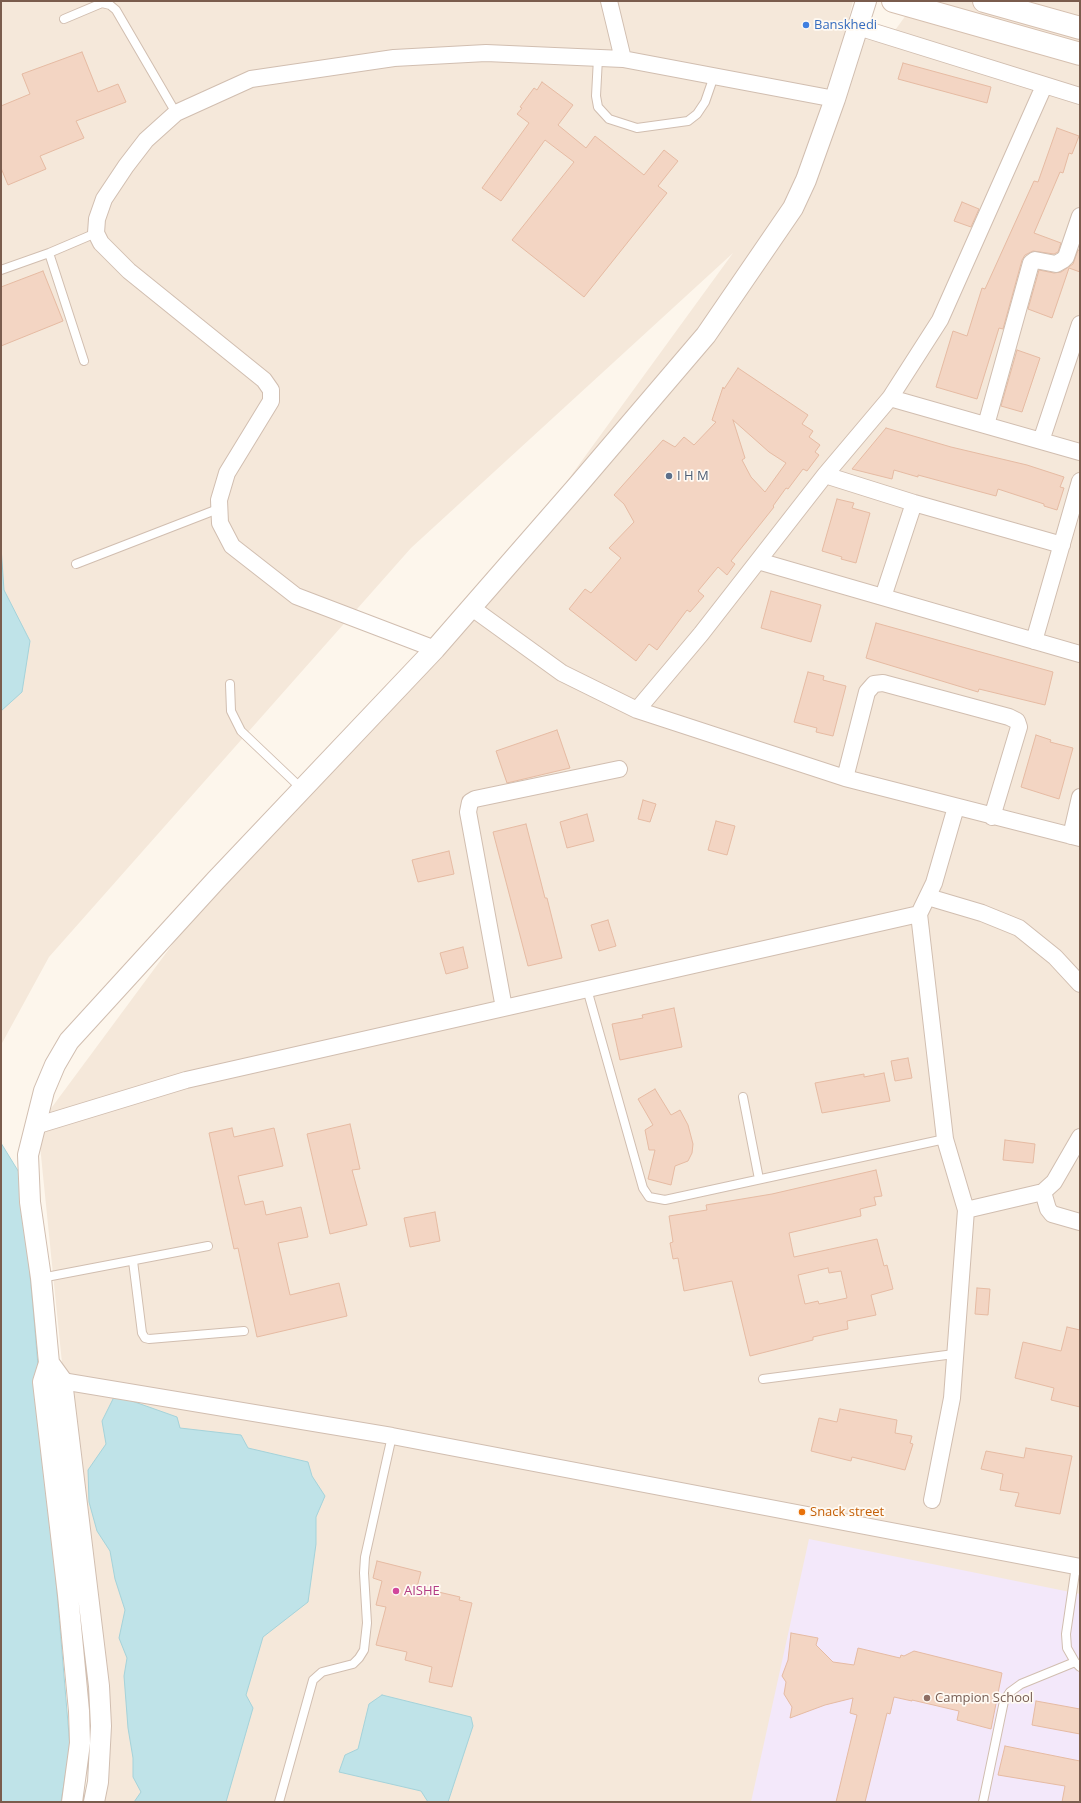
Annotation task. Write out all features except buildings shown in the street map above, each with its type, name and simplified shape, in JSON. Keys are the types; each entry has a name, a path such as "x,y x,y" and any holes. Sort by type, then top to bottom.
{"main road":[{"path":"893,1 1080,54"},
{"path":"984,1 1080,28"}],"street":[{"path":"609,1 623,59"},
{"path":"72,1802 80,1743 79,1711 68,1595 43,1382 49,1363 41,1278 30,1202 28,1155 44,1091 55,1065 69,1041 216,880 472,608 706,335 793,208 806,180 835,99 866,1"},
{"path":"858,27 1080,96"},
{"path":"435,649 296,596 232,546 220,523 218,509 219,500 227,473 271,401 271,390 264,380 130,271 108,251 96,233 97,218 104,199 126,166 146,140 176,113 251,79 394,58 486,53 623,59 835,99"},
{"path":"637,710 701,634 825,475 890,398 940,320 1044,86"},
{"path":"986,425 1031,263 1035,260 1056,264 1063,260 1066,257 1080,216"},
{"path":"1041,441 1075,354 1080,324"},
{"path":"890,398 1080,452"},
{"path":"825,475 914,503 1062,545"},
{"path":"1034,641 1080,481"},
{"path":"883,597 914,503"},
{"path":"758,561 1080,654"},
{"path":"472,608 562,673 637,710 845,778 992,817 1075,837 1080,797"},
{"path":"845,778 868,692 874,684 883,683 1009,717 1017,721 1019,728 992,817"},
{"path":"504,1008 468,812 470,802 475,799 619,769"},
{"path":"932,1500 952,1398 954,1354 966,1210 944,1139 919,914 934,883 956,807"},
{"path":"928,897 982,913 1019,928 1055,957 1080,984"},
{"path":"35,1126 186,1080 919,914"},
{"path":"966,1210 1043,1192 1054,1182 1080,1137"},
{"path":"1043,1192 1048,1209 1052,1214 1080,1222"},
{"path":"49,1363 62,1380 99,1686 101,1726 98,1782 94,1802"},
{"path":"43,1382 62,1380 392,1436 1078,1566"}],"lane":[{"path":"64,19 102,3 110,5 116,10 176,113"},
{"path":"598,58 596,96 598,107 609,119 637,128 688,121 697,114 705,102 714,76"},
{"path":"1,270 50,253 96,233"},
{"path":"50,253 84,361"},
{"path":"76,564 218,509"},
{"path":"230,684 231,710 241,731 302,789"},
{"path":"587,989 643,1188 650,1197 665,1200 944,1139"},
{"path":"743,1097 759,1179"},
{"path":"41,1278 208,1246"},
{"path":"133,1261 142,1333 144,1338 149,1339 244,1331"},
{"path":"763,1380 954,1354"},
{"path":"279,1802 312,1680 322,1672 353,1664 364,1650 367,1623 364,1572 365,1557 392,1436"},
{"path":"983,1802 1004,1701 1010,1692 1021,1684 1077,1664 1067,1648 1066,1634 1078,1566"}],"shaded area":[{"path":"1,1 853,1 845,34 885,44 909,11 913,1 1080,1 1080,1802 88,1802 93,1781 63,1373 38,1126 223,876 490,587 733,253 411,548 49,957 1,1045"},
{"name":"Campion School","path":"809,1539 1080,1594 1080,1802 751,1802"}],"water":[{"path":"1,547 4,590 30,641 22,692 1,711"},
{"path":"1,1143 20,1174 33,1306 70,1747 61,1802 1,1802"},
{"path":"115,1395 177,1417 180,1428 241,1435 248,1448 308,1462 312,1476 325,1496 316,1517 316,1544 308,1602 263,1637 246,1695 253,1708 226,1802 134,1802 141,1792 133,1777 133,1758 128,1728 124,1676 127,1658 119,1638 125,1610 115,1579 110,1551 97,1531 89,1502 88,1470 106,1444 102,1421"},
{"path":"382,1695 471,1717 473,1726 448,1802 428,1802 421,1791 339,1772 345,1755 358,1749 369,1704"}],"place":[{"name":"Banskhedi","path":"806,25"},
{"name":"I H M","path":"669,476"},
{"name":"Snack street","path":"802,1512"},
{"name":"AISHE","path":"396,1591"},
{"name":"Campion School","path":"927,1698"}]}
